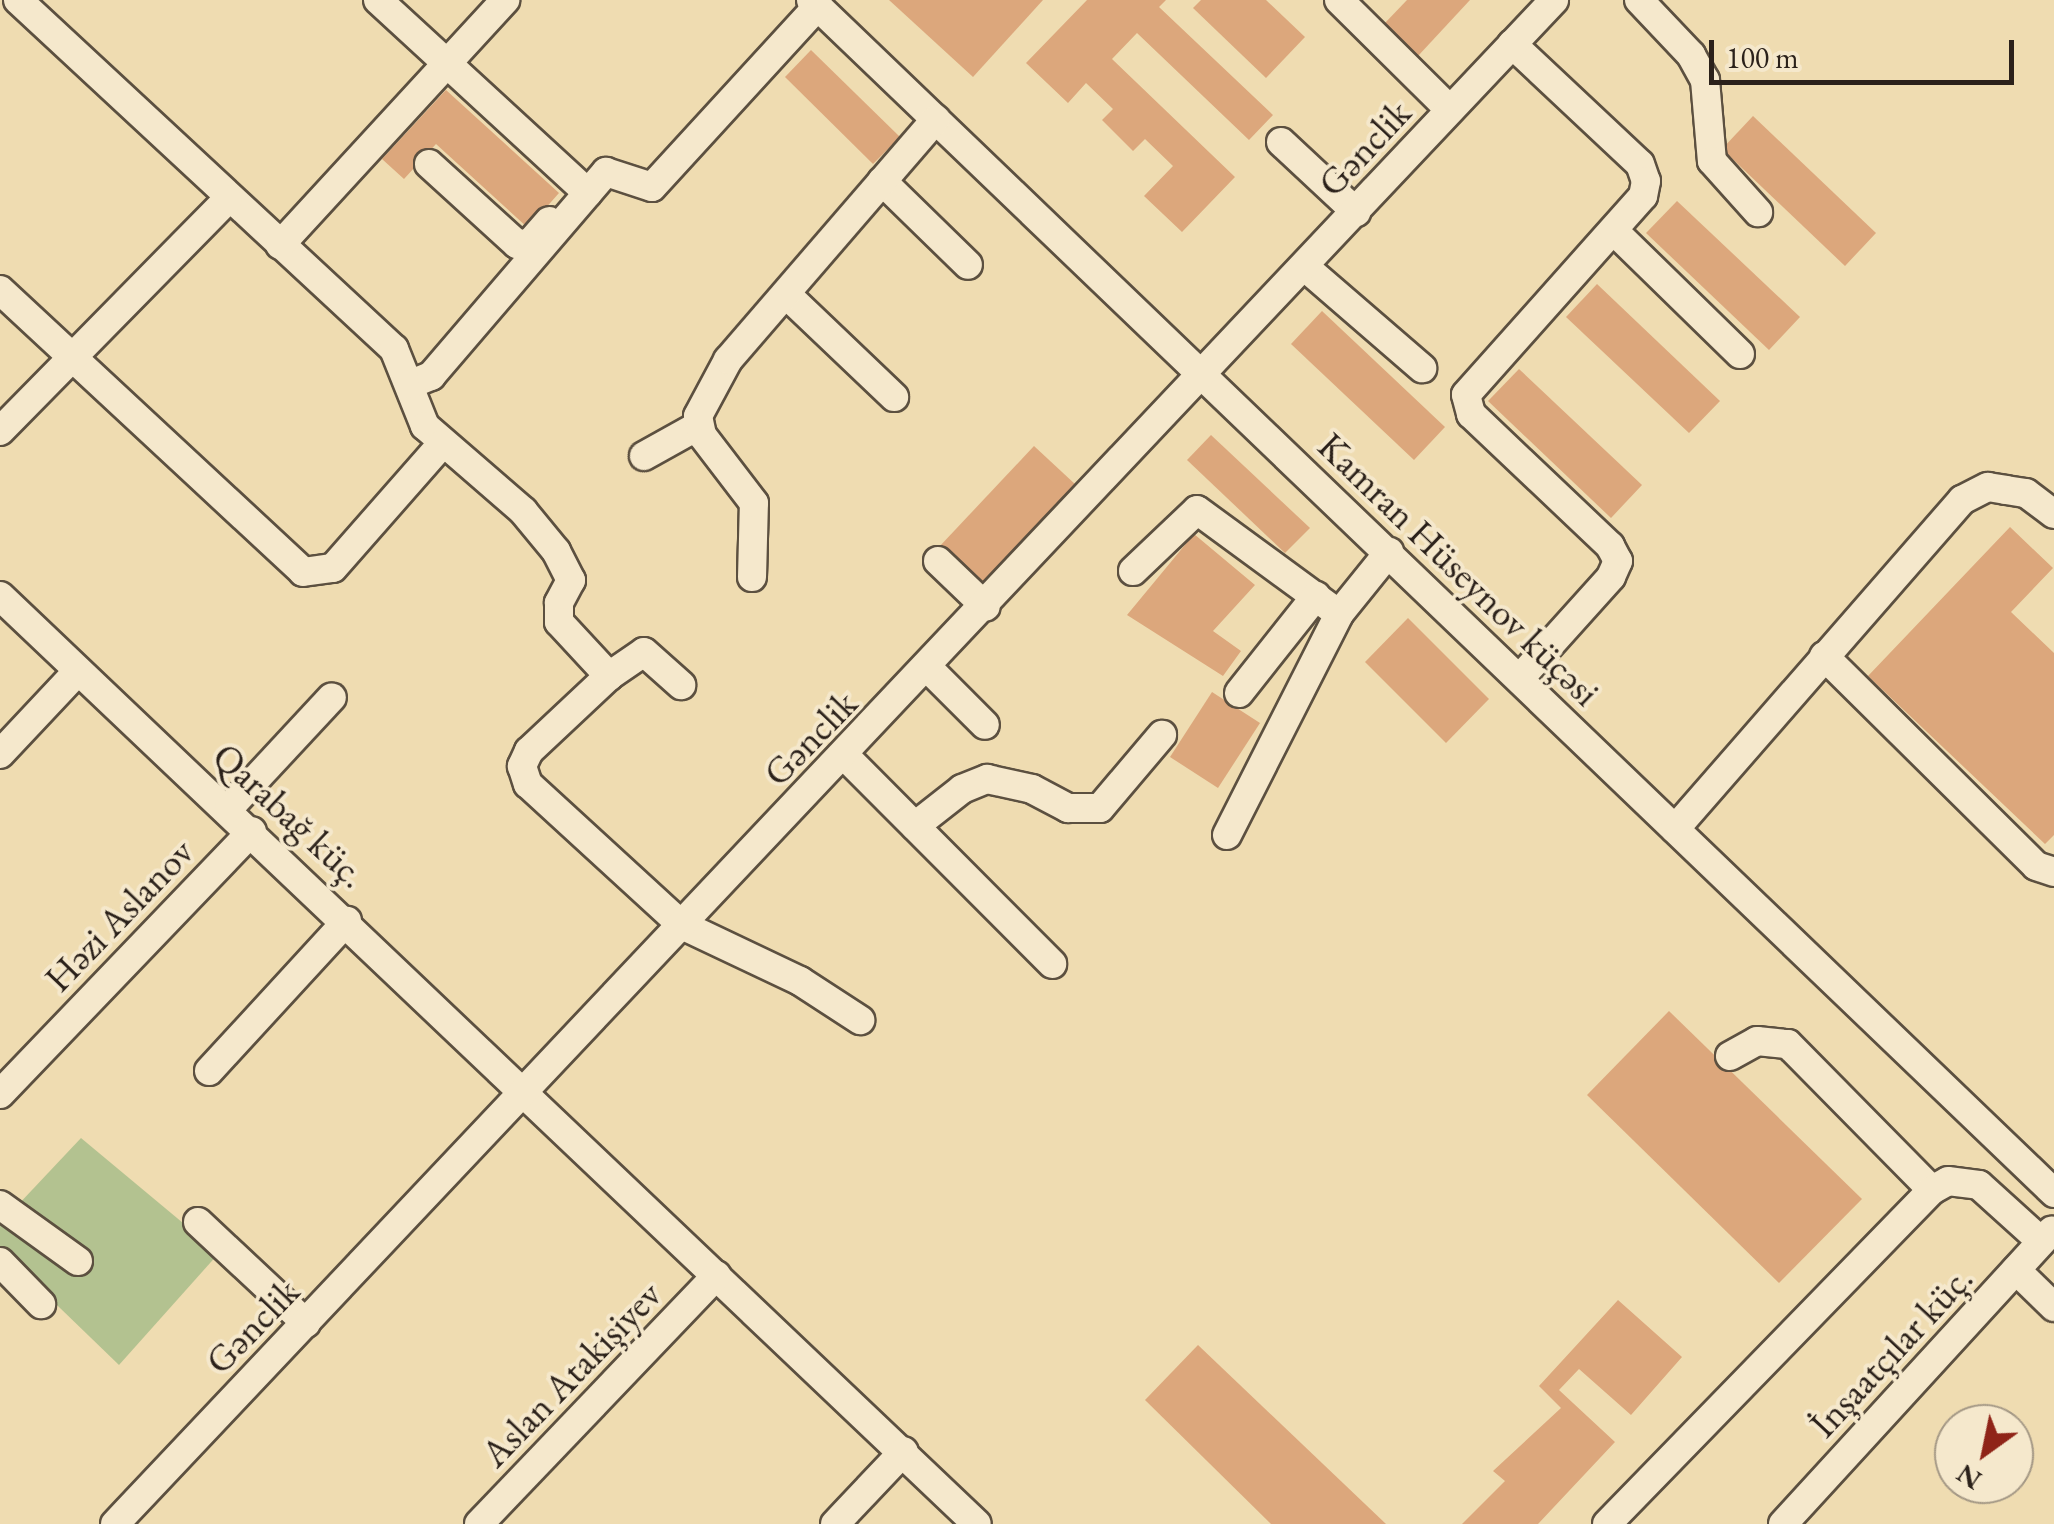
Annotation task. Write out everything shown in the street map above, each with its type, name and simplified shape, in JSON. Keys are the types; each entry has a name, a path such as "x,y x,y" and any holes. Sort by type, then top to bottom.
{"street":[{"path":"18,0 394,349 425,426 441,445 523,510 556,551 571,580 559,603 559,622 609,676"},
{"path":"378,0 583,188"},
{"path":"280,245 505,0"},
{"path":"1339,0 1450,110"},
{"name":"Gənclik","path":"115,1524 929,669 1554,0"},
{"path":"1638,0 1692,55 1705,80 1712,161 1758,212"},
{"path":"429,164 517,244 530,243 583,188 606,172 652,187 814,3"},
{"name":"Kamran Hüseynov küçəsi","path":"814,3 2054,1193"},
{"path":"1512,44 1640,164 1644,196 1466,396 1471,414 1610,546 1618,561 1518,679"},
{"path":"644,456 698,426 728,360 936,119"},
{"path":"1282,142 1356,212"},
{"path":"882,181 968,265"},
{"path":"411,384 431,376 583,188"},
{"path":"0,431 228,199"},
{"path":"1614,232 1740,354"},
{"path":"1305,267 1422,368"},
{"path":"0,290 303,572 333,568 441,445"},
{"path":"787,296 894,397"},
{"path":"698,426 754,503 752,578"},
{"path":"1675,829 1962,500 1988,487 2026,493 2054,514"},
{"path":"1133,572 1198,510 1339,614"},
{"path":"1227,836 1339,614 1389,552"},
{"path":"938,561 986,607"},
{"name":"Qarabağ küç.","path":"0,596 527,1091 977,1524"},
{"path":"1239,693 1316,596"},
{"path":"681,685 644,652 609,676 529,751 523,775 682,925 800,982 860,1020"},
{"path":"1824,656 2036,866 2054,872"},
{"path":"929,669 985,725"},
{"path":"0,754 78,671"},
{"path":"228,808 332,697"},
{"path":"915,826 962,789 988,779 1032,789 1068,808 1100,808 1162,736"},
{"path":"844,755 1052,964"},
{"name":"Həzi Aslanov","path":"0,1094 252,830"},
{"path":"209,1071 347,921"},
{"path":"1730,1056 1756,1040 1788,1044 1932,1190"},
{"path":"1608,1524 1932,1190 1948,1181 1979,1185 2048,1235"},
{"path":"0,1206 78,1261"},
{"path":"198,1222 306,1324"},
{"name":"İnşaatçılar küç.","path":"1782,1524 2048,1235"},
{"path":"0,1262 41,1304"},
{"path":"2016,1270 2054,1308"},
{"name":"Aslan Atakişiyev","path":"479,1524 717,1275"},
{"path":"835,1524 904,1451"}],"green space":[{"path":"81,1138 219,1253 119,1365 0,1250 0,1224"}],"building":[{"path":"889,0 1043,0 973,77"},
{"path":"1087,0 1166,0 1159,7 1273,115 1249,140 1137,33 1112,59 1235,177 1182,232 1144,196 1173,166 1145,139 1133,151 1102,120 1113,109 1086,83 1068,103 1026,63"},
{"path":"1201,0 1266,0 1305,37 1266,78 1193,8"},
{"path":"1407,0 1470,0 1418,56 1384,24"},
{"path":"811,50 900,137 873,164 785,77"},
{"path":"446,90 559,193 528,228 436,144 404,179 382,159"},
{"path":"1753,116 1876,233 1845,266 1722,149"},
{"path":"1677,201 1800,317 1769,350 1646,233"},
{"path":"1597,284 1720,401 1689,433 1566,317"},
{"path":"1322,311 1445,427 1414,460 1291,344"},
{"path":"1519,369 1642,485 1611,518 1488,401"},
{"path":"1211,435 1310,528 1285,553 1187,460"},
{"path":"1034,446 1076,485 980,586 939,547"},
{"path":"2010,527 2053,568 2011,612 2054,653 2054,835 2045,844 1868,676"},
{"path":"1194,534 1255,585 1213,631 1241,651 1223,676 1127,615"},
{"path":"1408,618 1489,699 1446,743 1365,662"},
{"path":"1212,692 1260,723 1218,788 1170,757"},
{"path":"1669,1011 1862,1199 1779,1283 1587,1095"},
{"path":"1618,1300 1682,1357 1631,1415 1579,1369 1559,1390 1615,1442 1538,1524 1462,1524 1505,1481 1493,1471 1561,1408 1539,1386"},
{"path":"1198,1345 1386,1524 1271,1524 1145,1400"}]}
